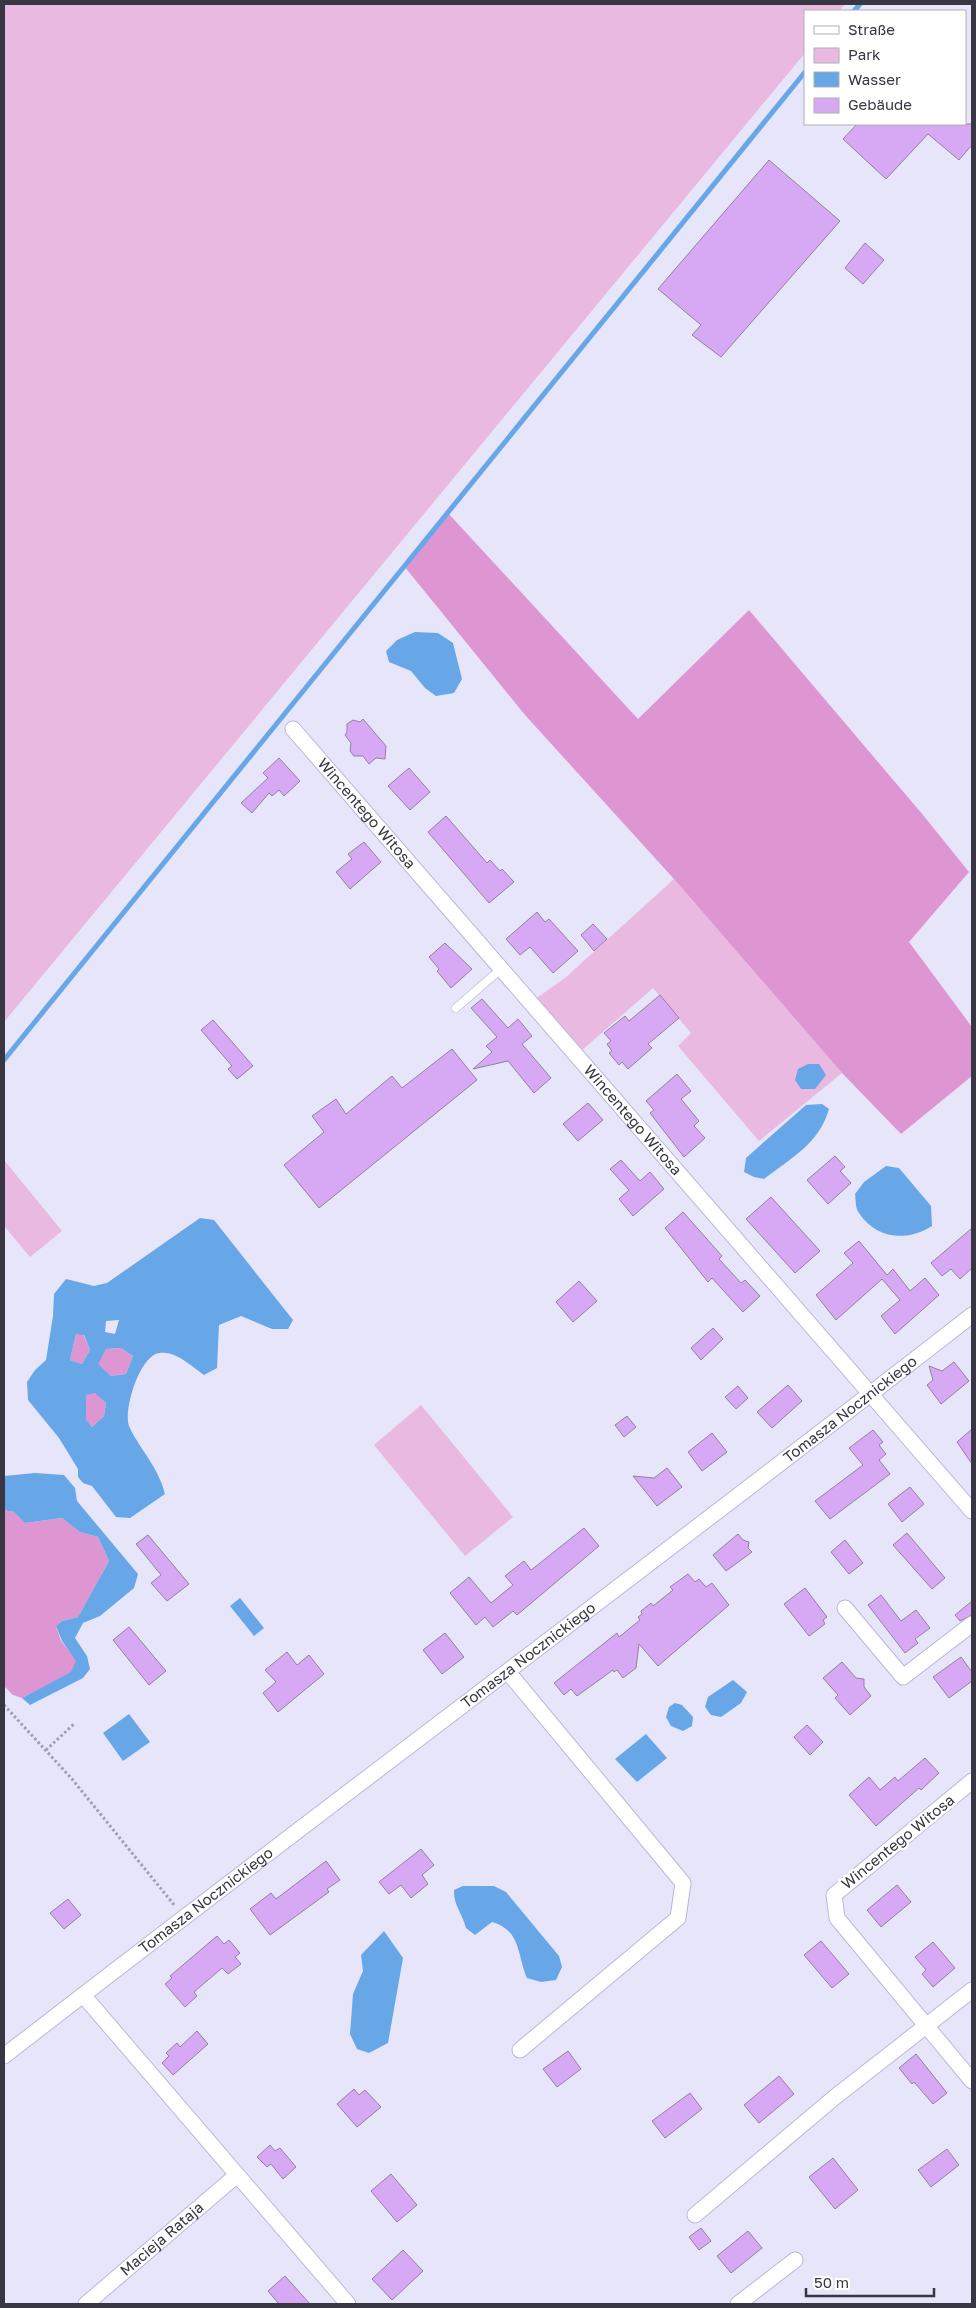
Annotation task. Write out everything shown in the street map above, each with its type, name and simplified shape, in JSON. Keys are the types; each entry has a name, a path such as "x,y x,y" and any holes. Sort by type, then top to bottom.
{"street":[{"name":"Wincentego Witosa","path":"293,729 972,1511"},
{"name":"Tomasza Nocznickiego","path":"4,2056 184,1916 508,1672 972,1315"},
{"path":"845,1608 903,1677 972,1624"},
{"path":"508,1672 683,1882 678,1918 520,2050"},
{"name":"Wincentego Witosa","path":"972,1781 834,1895 837,1918 972,2081"},
{"path":"695,2215 835,2097 972,1990"},
{"path":"82,1995 348,2304"},
{"name":"Macieja Rataja","path":"86,2304 238,2175"},
{"path":"738,2304 795,2260"}],"lane":[{"path":"456,1008 501,968"}],"path":[{"path":"4,1705 72,1779 184,1916"},
{"path":"46,1750 75,1723"}],"green space":[{"path":"4,4 845,4 840,10 804,10 804,54 4,1022"},
{"path":"674,879 842,1073 759,1141 678,1046 691,1033 653,988 580,1052 531,1002 565,978"},
{"path":"4,1160 62,1231 30,1257 4,1226"},
{"path":"421,1405 513,1517 465,1556 374,1445"}],"shaded area":[{"path":"447,512 638,719 749,610 969,872 909,942 972,1027 972,1076 901,1134 842,1073 674,879 525,715 404,566"},
{"path":"76,1334 83,1334 90,1350 82,1364 70,1360"},
{"path":"121,1348 133,1356 126,1374 111,1376 97,1364 106,1349"},
{"path":"95,1392 106,1403 104,1416 92,1427 86,1419 86,1395"},
{"path":"4,1510 14,1512 25,1523 62,1518 80,1532 98,1537 109,1561 78,1617 62,1621 56,1626 61,1641 77,1661 72,1672 22,1698 13,1695 4,1686"}],"water":[{"path":"415,632 438,633 453,643 462,679 454,693 436,696 425,688 411,671 389,662 386,651 397,640"},
{"path":"808,1064 819,1064 826,1075 815,1089 801,1089 795,1080 798,1069"},
{"path":"822,1104 829,1109 824,1121 811,1141 794,1157 764,1179 744,1172 746,1158 806,1105"},
{"path":"886,1166 899,1168 931,1206 932,1226 912,1234 892,1235 874,1228 859,1213 855,1194 864,1182"},
{"path":"200,1218 214,1220 293,1320 288,1329 272,1329 241,1316 219,1325 217,1368 204,1375 172,1354 160,1353 153,1356 146,1363 140,1372 131,1396 128,1408 129,1426 158,1475 165,1494 130,1518 116,1517 92,1486 83,1483 78,1477 78,1469 59,1438 28,1400 27,1382 35,1370 46,1360 53,1316 54,1294 66,1279 94,1286 107,1283","holes":["119,1320 115,1334 105,1332 106,1321","76,1334 84,1335 90,1350 82,1364 70,1360","121,1348 133,1356 126,1374 111,1376 98,1364 106,1349","95,1393 106,1403 104,1416 92,1427 86,1419 86,1395"]},
{"path":"35,1473 64,1475 75,1488 77,1501 138,1574 134,1588 100,1616 83,1623 75,1638 87,1656 90,1669 83,1678 30,1705 22,1698 71,1672 76,1661 62,1641 56,1626 62,1621 78,1617 109,1561 98,1537 80,1532 62,1518 25,1523 14,1512 4,1510 4,1476"},
{"path":"240,1598 264,1628 254,1636 230,1606"},
{"path":"733,1680 747,1692 741,1703 721,1717 711,1715 705,1707 708,1697"},
{"path":"675,1703 682,1705 693,1717 692,1726 683,1731 671,1726 666,1717 669,1707"},
{"path":"129,1714 150,1742 123,1761 103,1733"},
{"path":"646,1734 667,1758 637,1782 615,1759"},
{"path":"463,1886 494,1886 506,1892 559,1956 562,1967 556,1980 541,1982 527,1978 517,1944 508,1931 501,1926 492,1922 475,1935 466,1928 454,1895 454,1890"},
{"path":"384,1931 403,1958 388,2043 369,2053 357,2049 350,2034 353,1994 363,1971 361,1955"}],"building":[{"path":"972,124 972,145 959,160 928,134 886,179 843,139 856,125"},
{"path":"769,160 840,221 721,357 692,335 701,325 658,289"},
{"path":"865,243 884,260 863,284 845,268"},
{"path":"363,719 386,746 385,759 376,758 369,764 363,756 354,756 350,751 351,743 345,735 347,724 353,720 360,722"},
{"path":"279,758 300,781 284,796 279,790 272,796 269,793 252,813 241,803 268,778 263,773"},
{"path":"409,768 430,792 410,810 388,786"},
{"path":"446,816 487,863 490,860 514,882 489,903 428,832"},
{"path":"364,842 381,862 350,889 336,872 352,859 348,854"},
{"path":"537,912 545,922 549,919 578,951 553,973 530,947 520,955 506,939"},
{"path":"593,924 607,939 594,951 581,935"},
{"path":"445,943 472,969 451,988 437,971 439,969 429,957"},
{"path":"660,995 679,1018 648,1044 652,1048 628,1069 622,1062 619,1065 609,1053 612,1051 607,1044 611,1041 604,1033 625,1016 629,1021"},
{"path":"482,999 508,1028 518,1019 532,1036 522,1044 551,1078 534,1093 508,1061 473,1069 492,1052 486,1046 497,1037 471,1008"},
{"path":"213,1020 253,1066 237,1079 228,1069 232,1066 201,1030"},
{"path":"452,1049 477,1080 319,1208 284,1165 324,1132 312,1116 336,1099 346,1114 392,1076 402,1088"},
{"path":"677,1074 691,1091 681,1099 699,1121 694,1126 705,1138 684,1157 650,1113 654,1110 646,1101"},
{"path":"588,1103 603,1120 578,1141 563,1124"},
{"path":"835,1156 845,1167 840,1171 851,1183 828,1204 807,1180"},
{"path":"621,1160 640,1181 650,1172 664,1189 633,1216 619,1199 629,1190 610,1169"},
{"path":"771,1197 820,1251 795,1273 746,1219"},
{"path":"683,1212 722,1256 719,1259 741,1283 745,1280 760,1296 743,1312 712,1278 708,1282 665,1228"},
{"path":"972,1228 972,1268 960,1279 951,1269 942,1276 931,1263"},
{"path":"859,1241 887,1275 893,1269 910,1291 925,1278 939,1295 895,1334 881,1316 900,1300 882,1279 836,1320 816,1295 853,1263 844,1253"},
{"path":"579,1281 597,1301 573,1322 556,1302"},
{"path":"713,1328 723,1339 701,1360 691,1348"},
{"path":"954,1362 969,1381 941,1404 927,1385 933,1380 929,1366 942,1371"},
{"path":"788,1385 802,1401 772,1428 757,1412"},
{"path":"738,1386 748,1398 736,1409 725,1397"},
{"path":"627,1416 636,1427 624,1437 615,1425"},
{"path":"972,1429 972,1464 957,1442"},
{"path":"873,1430 883,1442 879,1445 886,1454 879,1460 890,1474 830,1519 815,1501 863,1465 849,1448"},
{"path":"712,1433 727,1452 702,1471 688,1452"},
{"path":"667,1468 682,1487 657,1506 633,1476 654,1478"},
{"path":"910,1487 924,1504 902,1522 888,1504"},
{"path":"584,1528 599,1546 517,1615 513,1611 493,1627 485,1617 476,1625 450,1593 469,1577 491,1603 513,1585 505,1576 524,1561 531,1570"},
{"path":"907,1533 945,1578 932,1589 893,1545"},
{"path":"738,1534 743,1540 749,1542 748,1548 752,1552 726,1571 713,1555"},
{"path":"148,1535 189,1584 167,1601 151,1583 161,1575 136,1544"},
{"path":"845,1540 863,1563 849,1574 831,1552"},
{"path":"688,1574 695,1582 699,1579 706,1587 712,1583 729,1605 658,1666 639,1644 636,1668 623,1678 617,1670 614,1672 613,1670 577,1696 571,1689 564,1695 554,1683 617,1633 619,1637 640,1620 638,1617 642,1614 641,1611 651,1603 653,1606 673,1590 670,1587"},
{"path":"805,1588 827,1617 823,1620 825,1624 809,1636 784,1604"},
{"path":"881,1595 901,1621 916,1610 930,1628 915,1639 918,1643 905,1653 868,1605"},
{"path":"972,1601 972,1615 960,1621 955,1615"},
{"path":"129,1627 166,1671 149,1685 113,1640"},
{"path":"445,1633 464,1657 442,1674 423,1650"},
{"path":"287,1652 297,1665 309,1655 324,1674 278,1712 263,1693 276,1682 265,1670"},
{"path":"961,1657 972,1672 972,1681 949,1698 933,1677"},
{"path":"842,1662 856,1678 864,1679 864,1687 871,1696 850,1715 835,1698 838,1695 823,1678"},
{"path":"807,1725 823,1742 810,1755 794,1737"},
{"path":"925,1758 939,1773 876,1826 849,1795 869,1777 880,1790 895,1777 898,1781"},
{"path":"421,1849 434,1865 422,1875 428,1884 411,1898 401,1885 389,1894 379,1882"},
{"path":"326,1861 340,1880 327,1889 329,1892 270,1935 250,1909 271,1893 276,1899"},
{"path":"897,1885 911,1902 881,1927 867,1910"},
{"path":"68,1899 81,1915 64,1929 50,1913"},
{"path":"217,1936 224,1944 229,1940 240,1953 235,1957 241,1964 228,1974 222,1968 194,1992 197,1996 185,2007 165,1984 172,1978 170,1976"},
{"path":"821,1941 849,1974 832,1988 804,1955"},
{"path":"933,1942 955,1968 933,1987 922,1974 926,1970 915,1957"},
{"path":"197,2031 208,2044 173,2075 162,2063 169,2056 166,2053 177,2043 180,2047"},
{"path":"568,2051 581,2069 557,2087 543,2069"},
{"path":"916,2054 947,2093 933,2104 914,2082 912,2084 899,2068"},
{"path":"779,2076 794,2094 759,2123 744,2105"},
{"path":"354,2089 359,2095 365,2090 381,2107 357,2127 337,2104"},
{"path":"690,2093 702,2109 665,2138 652,2121"},
{"path":"270,2145 275,2151 280,2148 296,2167 283,2179 271,2164 267,2167 257,2157"},
{"path":"947,2149 959,2165 931,2187 918,2170"},
{"path":"833,2158 858,2190 835,2209 809,2177"},
{"path":"391,2174 417,2205 397,2222 371,2191"},
{"path":"701,2228 711,2241 699,2250 689,2237"},
{"path":"748,2231 762,2248 731,2273 717,2256"},
{"path":"403,2250 423,2271 392,2300 372,2279"},
{"path":"285,2276 310,2304 279,2304 268,2291"}],"waterway":[{"path":"855,10 860,4"},
{"path":"4,1060 804,73"}]}
